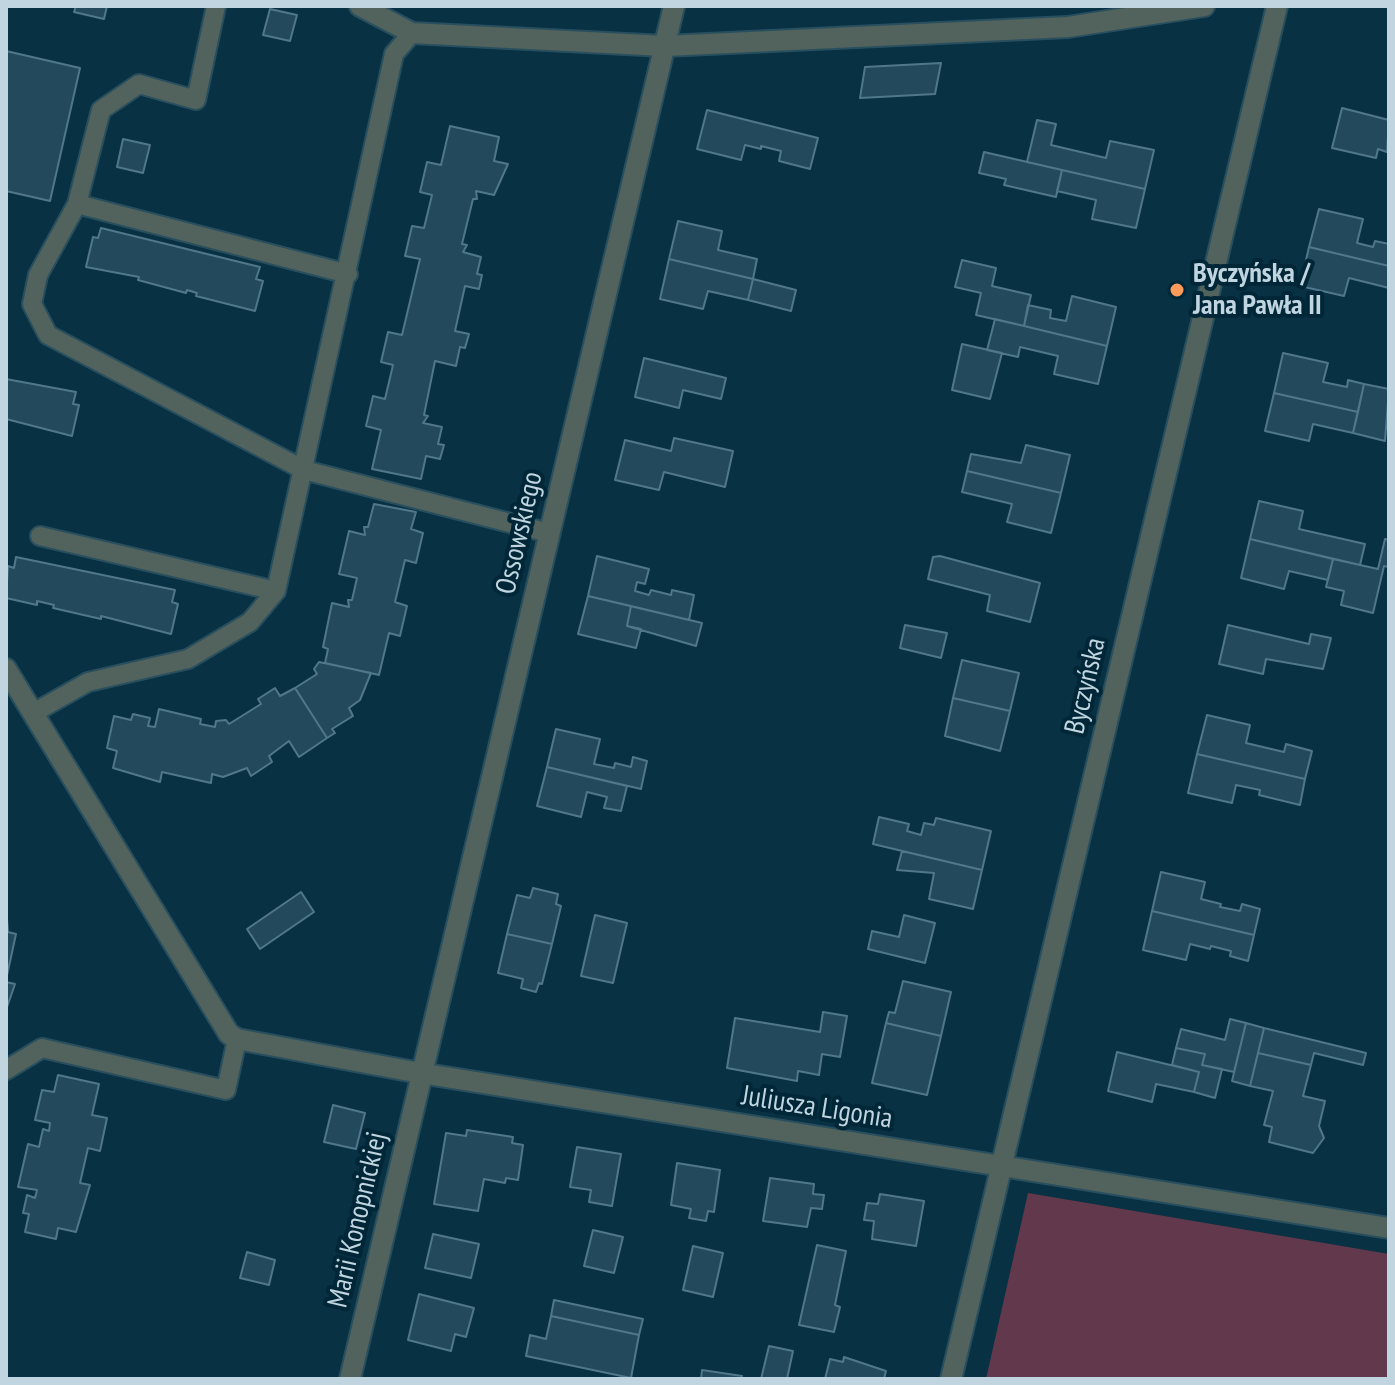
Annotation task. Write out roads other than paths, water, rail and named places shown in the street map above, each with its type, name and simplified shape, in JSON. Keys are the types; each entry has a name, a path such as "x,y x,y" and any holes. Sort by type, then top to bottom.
{"street":[{"path":"360,6 412,33 665,46 1068,27 1204,6"},
{"name":"Ossowskiego","path":"420,1073 674,6"},
{"name":"Byczyńska","path":"951,1379 1277,6"},
{"path":"6,669 229,1034 237,1039"},
{"name":"Juliusza Ligonia","path":"237,1039 420,1073 1389,1228"},
{"name":"Marii Konopnickiej","path":"350,1379 420,1073"}],"lane":[{"path":"216,6 196,100 139,84 101,110 77,204 38,275 32,304 48,335 304,470 549,533"},
{"path":"35,712 88,682 188,659 250,622 276,591 394,54 412,33"},
{"path":"77,204 348,274"},
{"path":"40,536 276,591"},
{"path":"6,1070 42,1048 226,1090 237,1039"}],"place":[{"name":"Byczyńska / Jana Pawła II","path":"1177,290"}]}
